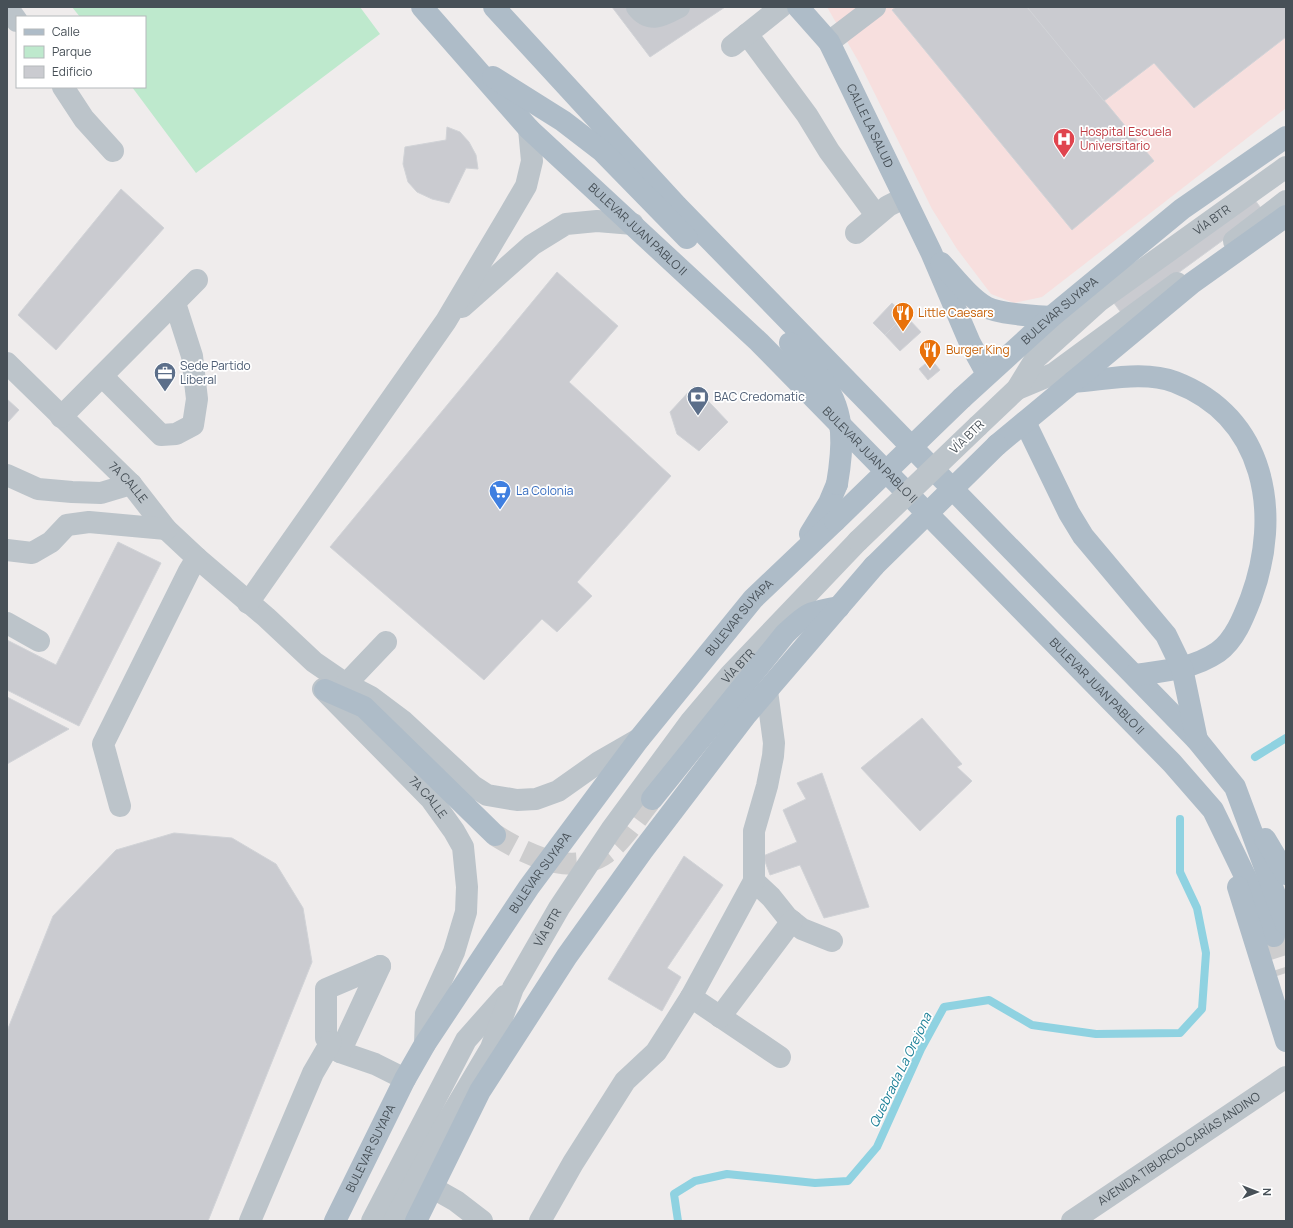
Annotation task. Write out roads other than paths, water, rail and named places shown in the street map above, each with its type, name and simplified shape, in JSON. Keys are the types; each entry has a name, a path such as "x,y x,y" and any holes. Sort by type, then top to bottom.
{"main road":[{"name":"BULEVAR JUAN PABLO II","path":"422,7 529,129 759,342 1172,763 1213,810 1280,930"},
{"name":"BULEVAR JUAN PABLO II","path":"494,7 677,206 1135,674 1197,740 1235,787 1280,930"},
{"name":"CALLE LA SALUD","path":"798,7 829,42 931,252 970,343 987,374"},
{"path":"474,65 563,121 602,152 790,343 824,383 836,403 840,417 842,451 837,484 829,503 796,557"},
{"name":"BULEVAR SUYAPA","path":"335,1221 405,1079 425,1044 529,887 639,739 753,599 987,374 1051,317 1182,209 1286,137"},
{"path":"416,1221 480,1091 566,956 643,850 746,715 874,566 997,445 1192,283 1286,216"},
{"name":"CALLE LA SALUD","path":"931,252 969,293 987,308 1019,315 1051,317"},
{"path":"1073,382 1144,376 1173,381 1200,394 1233,421 1254,456 1265,500 1265,536 1260,573 1247,609 1231,638 1220,651 1200,662 1182,668 1135,674"},
{"path":"1025,422 1069,514 1083,536 1166,635 1182,668 1197,740"},
{"path":"652,799 785,634 800,619 813,612 839,607"},
{"path":"325,690 364,708 495,835"},
{"path":"1235,787 1286,874"},
{"path":"1213,810 1286,1041"}],"street":[{"path":"7,7 16,20"},
{"path":"637,7 641,12 651,17 659,17 679,7"},
{"path":"781,7 739,40 807,115 829,152 876,215"},
{"path":"829,42 875,7"},
{"path":"64,88 84,118 113,152"},
{"path":"248,603 446,321 526,186 532,161 529,129"},
{"name":"VÍA BTR","path":"394,1221 444,1127 491,1048 513,988 559,908 611,830 691,721 730,675 858,541 1017,389 1036,358 1100,301 1286,167"},
{"path":"856,233 888,206 904,198"},
{"name":"VÍA BTR","path":"1017,389 1053,374 1286,202"},
{"path":"446,321 532,245 566,224 597,221 633,224"},
{"path":"62,417 197,280"},
{"path":"102,376 161,435 176,434 193,425 197,399 192,356 175,303"},
{"name":"7A CALLE","path":"7,363 131,484 166,529 197,558 266,617 314,662 346,684 371,697 403,721 473,786 487,795 517,800 536,799 558,791 599,762 639,739"},
{"path":"7,475 38,489 72,492 101,493 131,484"},
{"path":"7,550 32,553 52,542 67,525 89,522 166,529"},
{"path":"120,806 103,744 197,558"},
{"name":"7A CALLE","path":"248,603 259,623 431,799 454,831 463,847 466,864 466,912 454,952 426,1014 425,1044"},
{"path":"7,623 39,641"},
{"path":"346,684 386,642"},
{"path":"540,1221 573,1163 625,1081 656,1052 691,998 754,881 754,831 767,786 774,743 767,691"},
{"path":"754,881 771,897 792,921 802,929 832,941"},
{"path":"720,1017 792,921"},
{"path":"250,1221 313,1073 335,1047 380,966 326,988 326,1038 335,1047 405,1079"},
{"name":"VÍA BTR","path":"372,1221 466,1040 513,988"},
{"path":"691,998 780,1057"},
{"name":"AVENIDA TIBURCIO CARÍAS ANDINO","path":"1072,1221 1286,1077"},
{"path":"433,1188 456,1201 482,1221"}],"waterway":[{"name":"Quebrada La Orejona","path":"1255,757 1286,738"},
{"name":"Quebrada La Orejona","path":"678,1221 674,1194 695,1181 727,1174 815,1183 848,1181 877,1147 921,1049 944,1007 989,1000 1032,1025 1096,1034 1180,1033 1202,1009 1206,953 1197,908 1180,872 1180,819"}],"tunnel":[{"path":"495,835 535,856 549,860 564,863 578,863 592,860 606,853 619,841 652,799"},
{"path":"1274,936 1286,973"}],"place":[{"name":"Hospital Escuela Universitario","path":"1064,158"},
{"name":"Little Caesars","path":"903,332"},
{"name":"Burger King","path":"930,370"},
{"name":"Sede Partido Liberal","path":"165,392"},
{"name":"BAC Credomatic","path":"698,416"},
{"name":"La Colonia","path":"500,510"}]}
